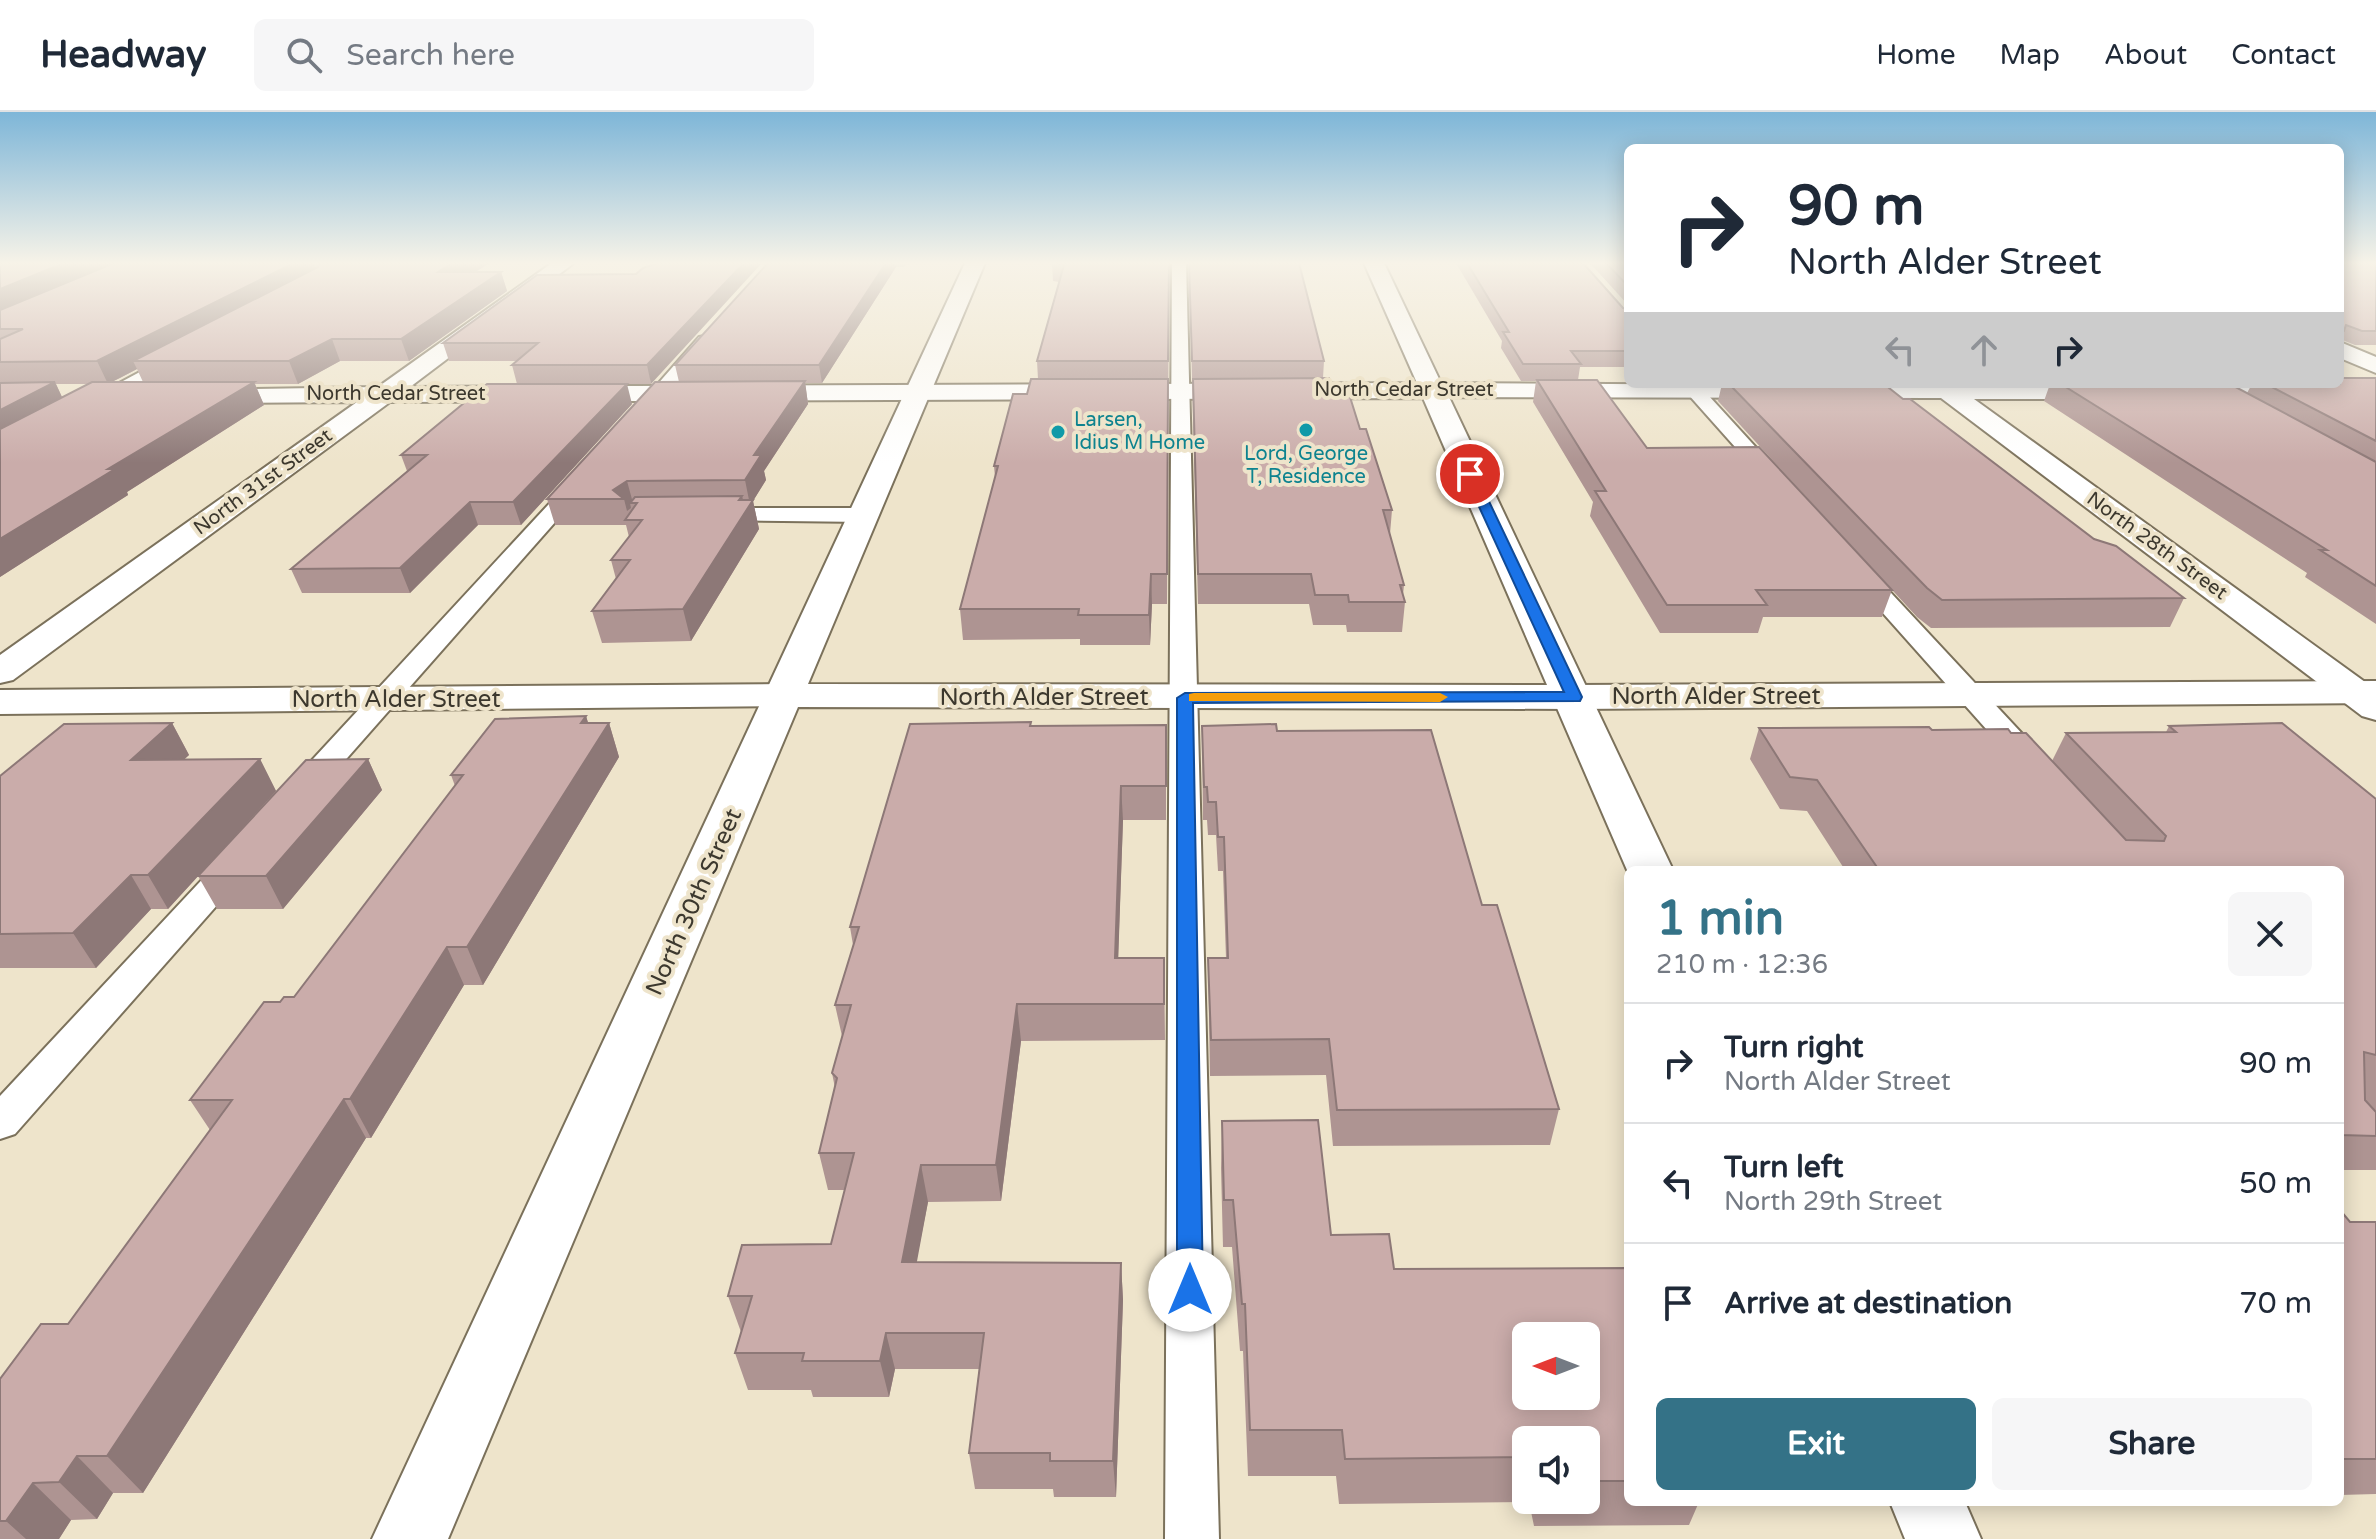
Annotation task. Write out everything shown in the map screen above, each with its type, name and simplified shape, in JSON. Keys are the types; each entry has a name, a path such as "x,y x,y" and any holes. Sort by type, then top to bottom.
{"street":[{"name":"North 31st Street","path":"0,672 474,330"},
{"name":"North 30th Street","path":"410,1539 946,330"},
{"path":"1403,330 1574,697 1648,866"},
{"path":"2344,351 2376,366"},
{"name":"North Cedar Street","path":"70,402 106,395 1624,388"},
{"name":"North Cedar Street","path":"1943,388 2132,392"},
{"name":"North 28th Street","path":"1943,388 2369,697"},
{"path":"2162,391 2201,388 2376,390"},
{"name":"North Alder Street","path":"0,702 786,695 1185,698 2369,697"},
{"path":"1929,1506 1943,1539"}],"lane":[{"path":"1180,330 1192,1539"},
{"path":"618,440 713,333"},
{"path":"106,395 199,345"},
{"path":"1691,388 1789,495"},
{"path":"2201,388 2246,413"},
{"path":"278,817 597,464"},
{"path":"693,515 865,515"},
{"path":"1843,554 2045,777"},
{"path":"0,1123 256,841"}],"building":[{"path":"22,330 160,330 97,361 0,362 0,339"},
{"path":"195,330 415,330 401,339 332,339 289,361 133,361"},
{"path":"462,330 681,330 647,365 512,365 538,343 443,343"},
{"path":"707,330 842,330 819,365 675,365"},
{"path":"1046,330 1168,330 1168,361 1037,361"},
{"path":"1191,330 1316,330 1324,361 1192,361"},
{"path":"1508,330 1624,330 1624,351 1571,351 1581,364 1523,364 1503,332 1509,332"},
{"path":"1329,378 1334,397 1350,397 1360,429 1366,429 1392,510 1383,510 1404,585 1400,585 1405,602 1349,602 1348,595 1315,595 1311,574 1198,574 1193,379"},
{"path":"2344,378 2376,378 2376,441 2274,388 2344,388"},
{"path":"1031,379 1168,379 1167,574 1151,574 1149,615 1078,615 1079,609 960,609 998,466 994,466 1013,394 1027,394"},
{"path":"1537,380 1597,380 1647,448 1759,447 1892,590 1756,590 1767,605 1667,605 1595,491 1606,491"},
{"path":"805,381 754,455 761,455 745,480 627,481 613,490 624,499 547,499 655,382"},
{"path":"55,382 0,410 0,383"},
{"path":"92,382 254,382 108,469 115,469 0,539 0,429"},
{"path":"487,384 627,384 513,502 470,502 400,568 291,569 427,455 401,455"},
{"path":"1733,388 1889,388 1903,399 1910,399 2094,539 2116,546 2184,598 1942,600"},
{"path":"2067,388 2237,388 2376,462 2376,586 2320,550 2327,550"},
{"path":"742,496 739,500 753,500 683,609 592,611 630,560 611,560 642,520 625,520 637,503 630,503 635,497"},
{"path":"586,716 581,723 609,723 467,947 447,947 350,1099 344,1099 107,1456 77,1456 59,1482 33,1483 6,1521 0,1521 0,1379 41,1324 68,1324 232,1100 190,1100 264,1002 280,1002 284,997 294,997 463,775 451,775 495,719"},
{"path":"1031,722 1030,726 1166,725 1166,786 1121,786 1115,958 1164,958 1164,1004 1017,1004 996,1165 921,1165 902,1262 1121,1263 1113,1461 1050,1461 1050,1453 969,1453 984,1333 886,1333 880,1361 802,1361 804,1353 735,1353 752,1296 728,1296 742,1245 831,1244 854,1153 819,1153 837,1078 832,1073 851,1005 835,1005 859,927 850,927 910,724"},
{"path":"172,723 131,760 260,759 148,875 131,875 73,933 0,934 0,776 64,724"},
{"path":"2282,723 2376,799 2376,1055 2364,1052 2365,1100 2376,1112 2376,1136 2344,1135 2344,866 1876,866 1817,780 1790,777 1759,728 1929,727 1932,730 2008,729 2011,733 2026,733 2126,840 2164,841 2166,836 2066,733 2176,732 2169,726"},
{"path":"1276,724 1277,731 1431,730 1482,905 1497,905 1559,1109 1337,1110 1329,1039 1211,1040 1208,958 1228,958 1224,837 1218,837 1216,802 1208,802 1207,787 1204,787 1202,726"},
{"path":"368,759 266,876 198,876 306,760"},
{"path":"1318,1120 1331,1235 1389,1234 1394,1269 1624,1268 1624,1481 1600,1481 1600,1426 1512,1426 1512,1457 1345,1459 1342,1430 1250,1430 1245,1304 1242,1304 1233,1200 1224,1200 1222,1121"},
{"path":"2344,1215 2350,1222 2376,1222 2376,1459 2344,1459"}],"slow traffic":[{"path":"1194,698 1440,697"}],"place":[{"name":"Lord, George T, Residence","path":"1306,430"},
{"name":"Larsen, Idius M Home","path":"1058,432"}],"route":[{"path":"1190,1290 1185,698 1574,697 1470,474"}]}
